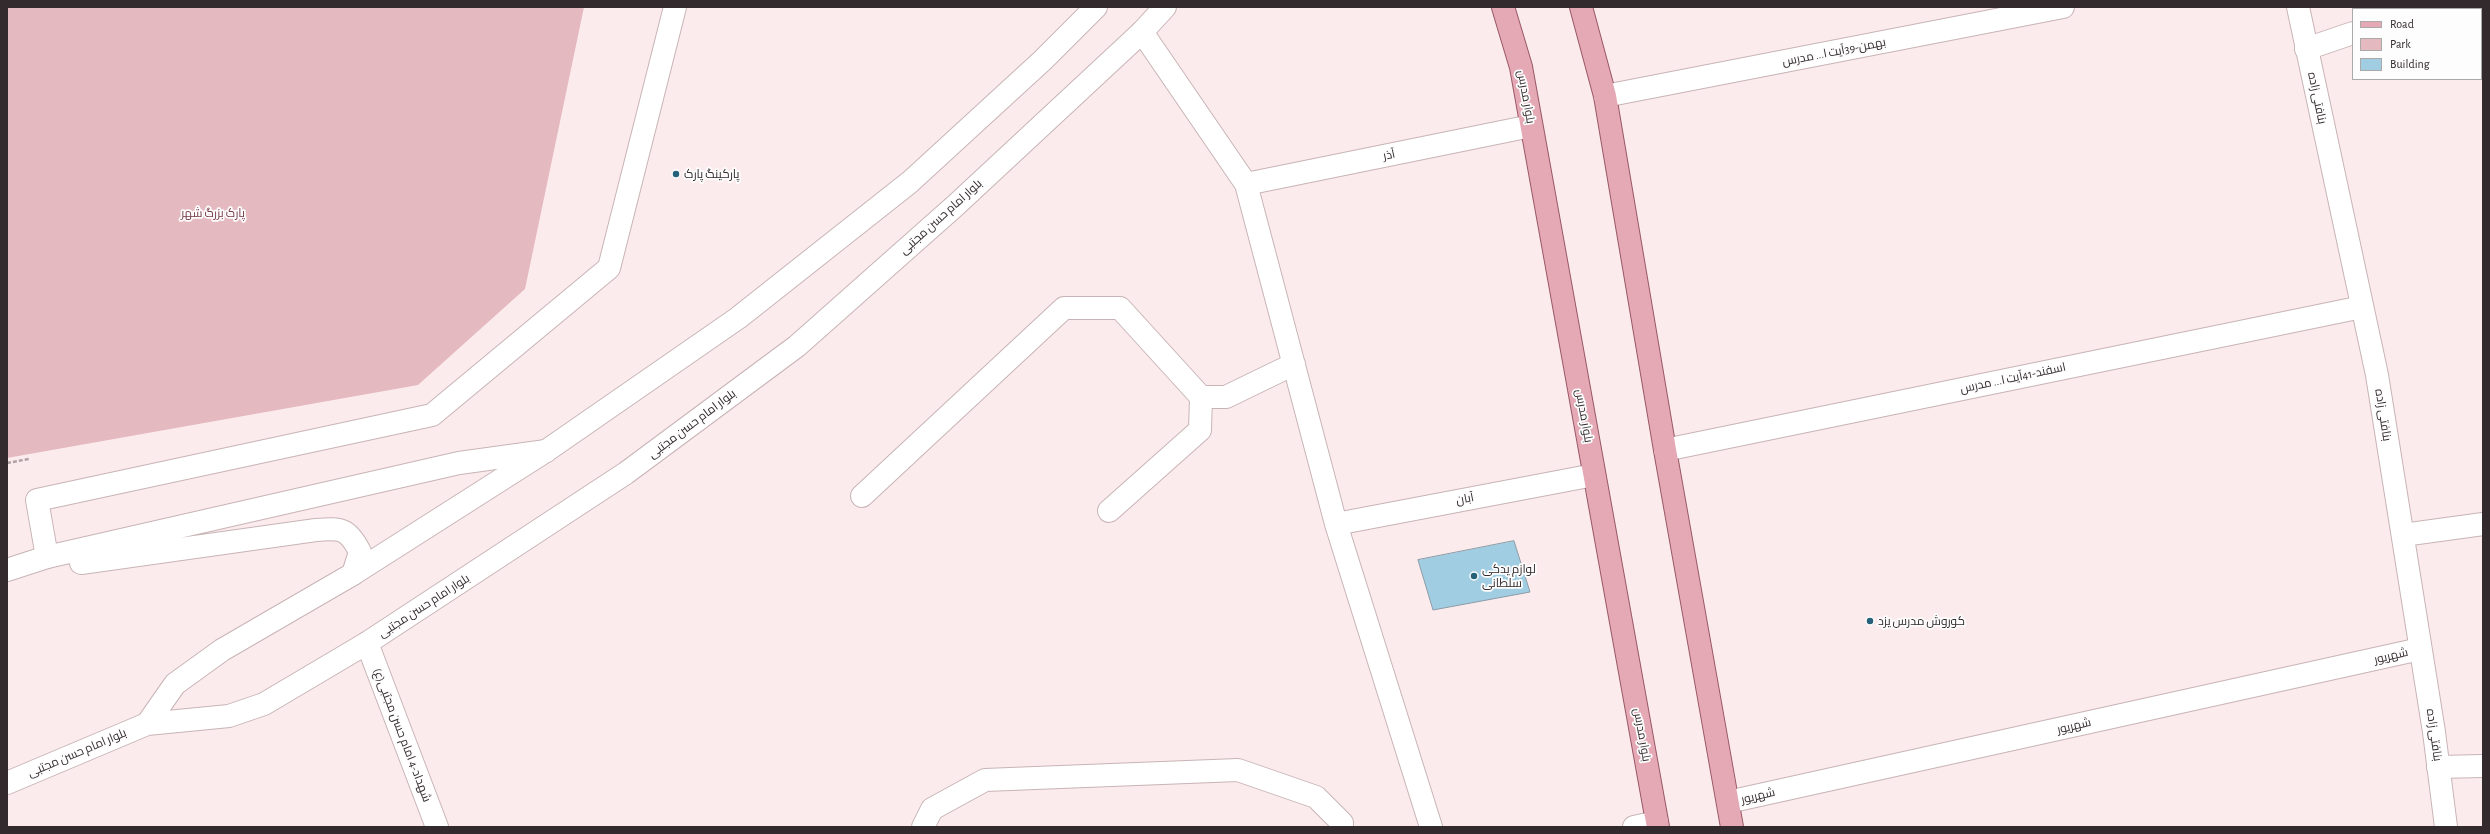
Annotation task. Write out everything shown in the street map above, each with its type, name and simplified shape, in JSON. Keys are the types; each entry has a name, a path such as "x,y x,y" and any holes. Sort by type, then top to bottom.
{"main road":[{"name":"بلوار مدرس","path":"1503,7 1521,67 1657,824"},
{"path":"1581,7 1605,96 1665,450 1732,827"}],"street":[{"path":"47,557 37,500 432,415 608,268 675,7"},
{"path":"147,724 175,684 222,650 353,574 546,451 738,318 910,182 1044,60 1096,7"},
{"name":"بلوار امام حسن مجتبی","path":"7,783 147,724 229,716 264,704 367,643 626,473 797,346 956,205 1142,32 1165,7"},
{"name":"بهمن-39آیت ا... مدرس","path":"1605,96 2063,7"},
{"name":"بنافتی زاده","path":"2298,7 2377,375 2403,535 2446,827"},
{"path":"1142,32 1246,184 1336,524 1431,827"},
{"path":"2306,49 2352,33"},
{"name":"آذر","path":"1246,184 1531,126"},
{"name":"اسفند-41آیت ا... مدرس","path":"1665,450 2362,307"},
{"path":"862,496 1064,308 1120,308 1201,397 1200,430 1109,511"},
{"path":"1201,397 1226,397 1294,364"},
{"path":"7,570 47,557 459,463 546,451"},
{"name":"آبان","path":"1336,524 1594,474"},
{"path":"2403,535 2483,524"},
{"path":"7,573 339,528 353,537 360,552 353,574"},
{"name":"شهداد-4 امام حسن مجتبی(ع)","path":"367,643 437,827"},
{"name":"شهریور","path":"1728,802 2420,649"},
{"path":"2438,767 2483,766"},
{"path":"922,827 932,809 985,780 1238,770 1316,797 1342,823 1342,827"},
{"path":"1634,827 1657,824"}],"path":[{"path":"7,463 29,459"}],"green space":[{"name":"پارک بزرگ شهر","path":"7,7 584,7 525,289 418,385 7,458"}],"building":[{"name":"لوازم یدکی سلطانی","path":"1514,541 1530,592 1433,610 1418,560"}],"place":[{"name":"پارکینگ پارک","path":"676,174"},
{"name":"لوازم یدکی سلطانی","path":"1474,576"},
{"name":"کوروش مدرس یزد","path":"1870,621"}]}
